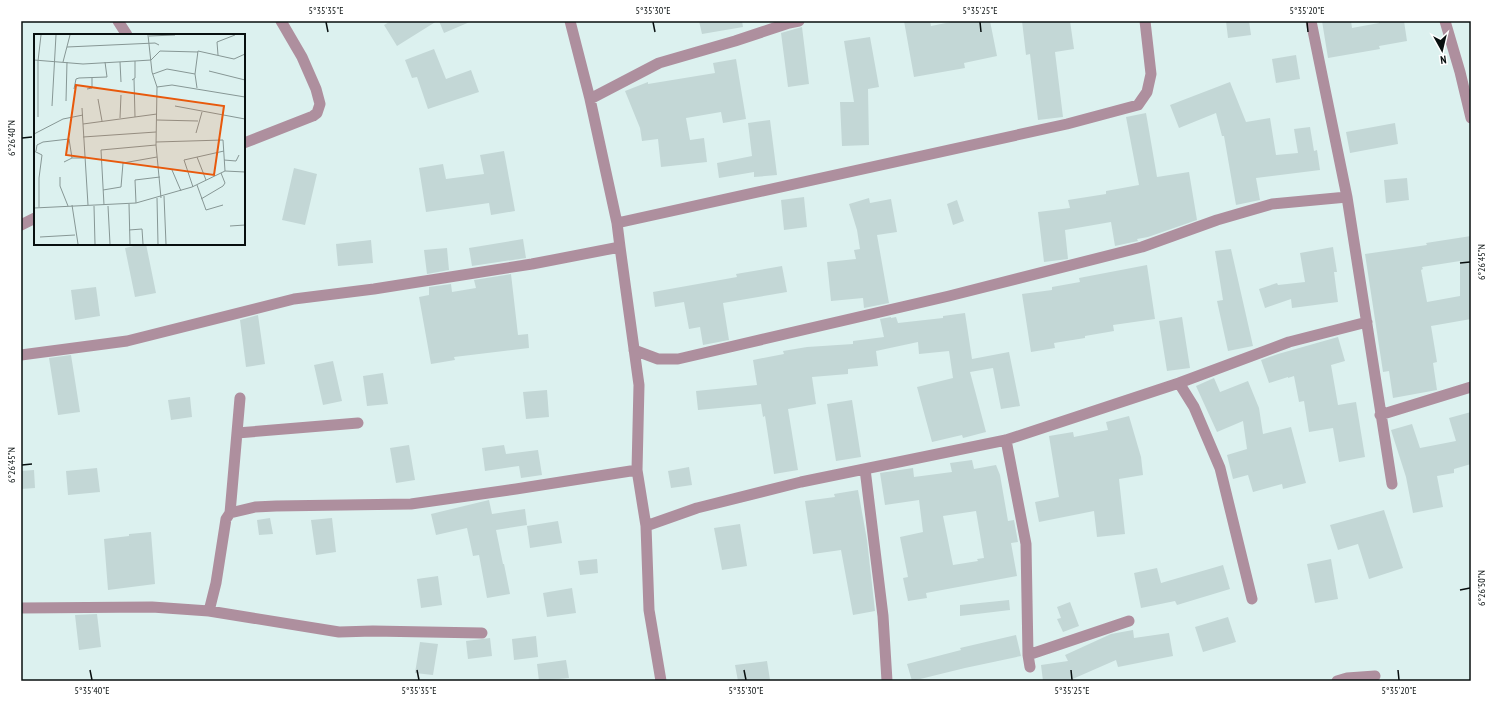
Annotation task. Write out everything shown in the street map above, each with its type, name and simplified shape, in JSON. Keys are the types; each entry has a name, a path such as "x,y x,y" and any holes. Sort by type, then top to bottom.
{"street":[{"path":"118,21 126,34"},
{"path":"245,143 313,116 317,113 320,104 316,89 302,57 281,21"},
{"path":"570,21 590,99 617,223 639,385 637,470 646,526 649,610 661,681"},
{"path":"590,99 659,63 735,41 788,23 799,21"},
{"path":"617,223 1067,124 1138,105 1147,92 1151,74 1145,21"},
{"path":"1312,21 1347,197 1392,484"},
{"path":"1444,21 1460,72 1471,118"},
{"path":"634,350 658,359 678,359 949,296 1142,248 1217,220 1272,204 1347,197"},
{"path":"21,225 34,218"},
{"path":"21,355 127,341 294,299 374,289 532,264 620,247"},
{"path":"646,526 697,508 801,482 1006,440 1179,383 1289,342 1367,322"},
{"path":"1179,383 1194,407 1220,468 1252,600"},
{"path":"1380,415 1471,387"},
{"path":"209,611 216,583 226,519 230,513 240,398"},
{"path":"237,433 358,423"},
{"path":"1006,440 1026,544 1028,655 1030,667"},
{"path":"865,469 883,616 887,681"},
{"path":"230,513 254,507 411,504 637,470"},
{"path":"21,608 152,607 209,611 339,632 373,631 482,633"},
{"path":"1028,655 1129,621"},
{"path":"1337,681 1347,678 1375,676"}],"building":[{"path":"391,21 437,21 397,46 384,25"},
{"path":"439,21 472,21 444,33"},
{"path":"699,21 742,21 743,27 702,34"},
{"path":"904,21 930,21 931,26 956,21 990,21 997,56 964,63 965,68 914,77"},
{"path":"1022,21 1070,21 1074,49 1055,52 1063,117 1038,120 1030,54 1026,55"},
{"path":"1226,21 1249,21 1251,35 1228,38"},
{"path":"1322,21 1351,21 1352,28 1379,23 1379,21 1404,21 1407,41 1379,46 1380,49 1328,58"},
{"path":"802,27 809,84 788,87 781,33"},
{"path":"870,37 879,87 868,89 869,145 842,146 840,102 854,102 844,41"},
{"path":"434,49 446,79 471,70 479,92 428,109 417,77 412,78 405,60"},
{"path":"1296,55 1300,79 1276,83 1272,59"},
{"path":"736,59 746,119 723,123 721,112 686,118 690,140 704,138 707,162 661,167 658,139 642,141 640,128 625,91 648,82 648,84 715,73 713,63"},
{"path":"1230,82 1246,122 1270,118 1276,155 1298,153 1294,129 1310,127 1314,151 1317,150 1320,170 1256,178 1260,200 1236,205 1224,136 1222,136 1216,113 1179,128 1170,105"},
{"path":"1146,113 1157,177 1189,172 1197,220 1148,237 1137,239 1138,241 1115,246 1111,222 1065,230 1068,259 1044,262 1038,212 1070,208 1068,200 1106,194 1106,191 1139,185 1126,117"},
{"path":"770,120 777,175 754,177 754,172 719,178 717,163 752,156 748,123"},
{"path":"1395,123 1398,144 1350,153 1346,132"},
{"path":"504,151 515,211 491,215 489,203 426,212 419,168 443,164 446,179 484,174 480,155"},
{"path":"294,168 317,174 305,225 282,220"},
{"path":"1407,178 1409,200 1386,203 1384,180"},
{"path":"804,197 807,227 784,230 781,200"},
{"path":"869,198 870,203 891,199 897,232 877,235 889,303 864,308 863,298 831,301 827,262 856,259 854,250 860,249 857,230 849,204"},
{"path":"957,200 964,221 953,225 947,204"},
{"path":"1471,236 1471,319 1431,326 1437,362 1433,363 1437,390 1393,398 1389,371 1383,372 1365,254 1427,245 1426,243","holes":["1460,261 1460,296 1427,302 1421,270 1423,269 1422,267"]},
{"path":"523,239 526,258 472,266 469,248"},
{"path":"371,240 373,263 338,266 336,244"},
{"path":"146,245 156,293 135,297 125,248"},
{"path":"1333,247 1337,272 1334,272 1338,302 1292,308 1291,299 1265,308 1259,289 1277,283 1278,285 1305,282 1300,253"},
{"path":"447,248 449,270 427,274 424,250"},
{"path":"1231,249 1253,346 1228,351 1217,301 1223,300 1215,251"},
{"path":"1147,265 1155,319 1113,325 1114,331 1054,343 1055,348 1031,352 1022,294 1052,290 1052,287 1080,282 1079,278"},
{"path":"782,266 787,292 723,303 729,340 703,345 700,327 689,329 684,302 655,307 653,292 737,277 736,274"},
{"path":"511,274 518,335 528,334 529,348 454,357 455,360 431,364 419,297 429,295 429,287 451,284 452,292 476,288 474,280"},
{"path":"96,287 100,316 75,320 71,290"},
{"path":"965,313 972,359 1009,352 1020,406 1001,409 993,368 970,372 986,432 963,438 962,435 932,442 917,387 953,378 949,351 919,354 918,342 876,351 878,366 848,369 848,374 812,377 816,404 788,409 798,470 774,474 765,416 763,417 761,404 698,410 696,391 757,385 753,360 784,354 783,351 807,347 853,344 853,341 884,337 880,319 896,317 898,323 943,318 943,316"},
{"path":"258,315 265,364 246,367 240,320"},
{"path":"1182,317 1190,368 1167,371 1159,321"},
{"path":"1338,337 1345,361 1331,365 1338,405 1356,402 1365,457 1339,462 1333,428 1309,432 1304,401 1299,402 1294,376 1269,383 1261,360"},
{"path":"71,355 80,412 58,415 49,358"},
{"path":"333,361 342,401 323,405 314,365"},
{"path":"383,373 388,404 367,406 363,376"},
{"path":"1214,378 1220,392 1248,381 1259,408 1263,434 1291,427 1306,483 1283,489 1282,484 1253,492 1248,475 1233,479 1227,455 1247,449 1243,421 1217,432 1196,386"},
{"path":"547,390 549,417 526,419 523,392"},
{"path":"190,397 192,417 171,420 168,400"},
{"path":"852,400 861,457 836,461 827,404"},
{"path":"1471,412 1471,464 1454,469 1454,473 1437,476 1443,507 1413,513 1406,477 1391,430 1412,424 1420,448 1456,441 1449,418"},
{"path":"1129,416 1141,457 1143,475 1119,479 1125,534 1097,537 1094,511 1039,522 1035,502 1059,497 1049,436 1073,432 1074,437 1108,430 1106,422"},
{"path":"409,445 415,480 396,483 390,448"},
{"path":"504,445 506,454 538,450 542,475 521,478 519,466 485,471 482,448"},
{"path":"972,460 974,469 996,465 1000,475 1008,521 1014,520 1018,542 1011,543 1017,576 926,593 927,598 908,601 903,578 908,577 900,537 923,532 919,500 885,505 880,473 913,468 914,477 952,472 950,463","holes":["976,511 984,558 977,559 978,561 953,565 943,516"]},
{"path":"689,467 692,485 671,488 668,471"},
{"path":"97,468 100,492 68,495 66,471"},
{"path":"34,470 35,488 21,489 21,471"},
{"path":"858,490 867,540 875,611 853,615 841,550 813,554 805,501 835,497 834,494"},
{"path":"489,500 492,514 525,509 527,525 496,530 510,594 487,598 479,555 473,556 467,528 436,535 431,514"},
{"path":"1384,510 1403,568 1369,579 1358,544 1338,550 1330,525"},
{"path":"270,518 273,534 259,535 257,520"},
{"path":"332,518 336,552 316,555 311,520"},
{"path":"558,521 562,543 530,548 527,526"},
{"path":"740,524 747,566 722,570 714,528"},
{"path":"151,532 155,584 108,590 104,539 129,536 129,534"},
{"path":"597,559 598,573 580,575 578,561"},
{"path":"1331,559 1338,599 1315,603 1307,564"},
{"path":"1223,565 1230,589 1177,605 1175,601 1141,608 1134,573 1157,568 1161,583"},
{"path":"438,576 442,605 421,608 417,579"},
{"path":"572,588 576,613 547,617 543,593"},
{"path":"1009,600 1010,610 960,616 960,605"},
{"path":"1070,602 1079,626 1063,632 1057,619 1061,618 1057,607"},
{"path":"97,614 101,647 79,650 75,615"},
{"path":"1228,617 1236,642 1203,652 1195,627"},
{"path":"1133,630 1134,638 1169,633 1173,656 1118,667 1116,660 1068,681 1043,681 1041,665 1068,661 1065,655 1111,634"},
{"path":"1016,635 1021,656 912,681 907,664 961,650 960,648"},
{"path":"536,636 538,657 514,660 512,639"},
{"path":"490,638 492,656 468,659 466,641"},
{"path":"420,642 438,644 433,675 415,673"},
{"path":"566,660 569,678 539,681 537,664"},
{"path":"767,661 770,680 738,681 735,665"}]}
